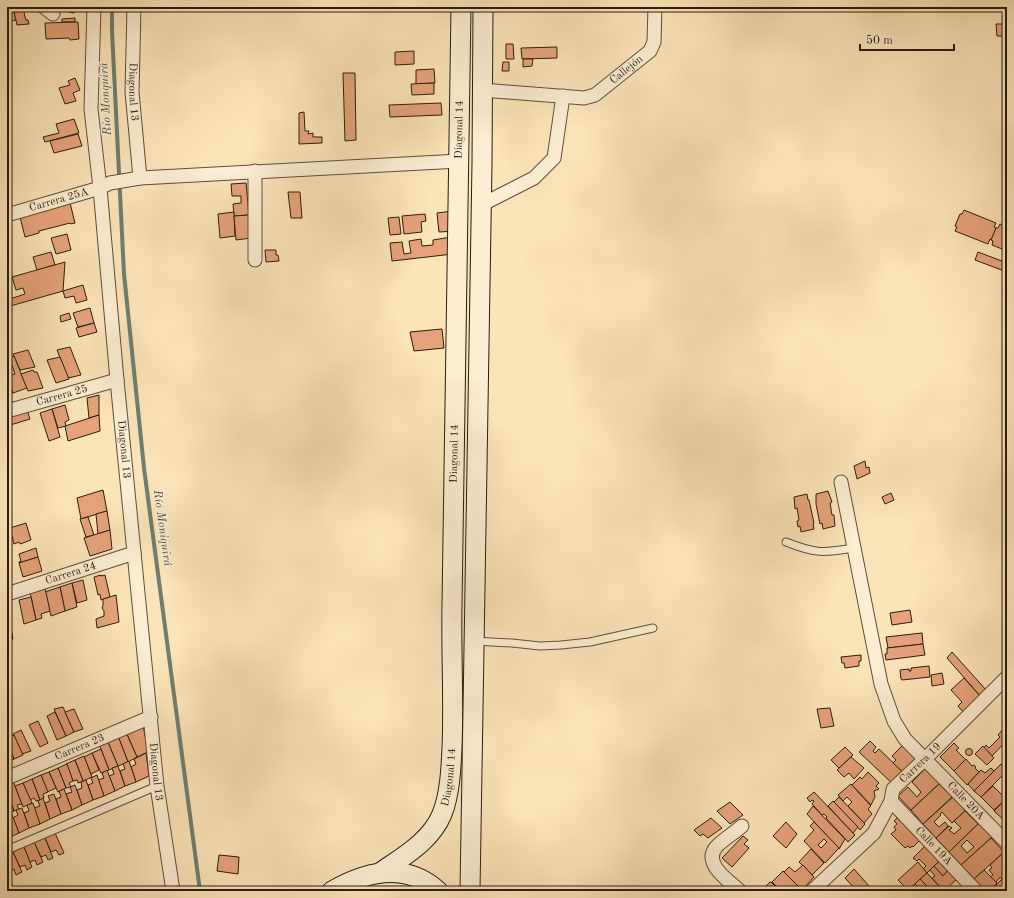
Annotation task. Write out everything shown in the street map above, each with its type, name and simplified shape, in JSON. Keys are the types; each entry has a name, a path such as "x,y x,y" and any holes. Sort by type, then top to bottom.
{"street":[{"name":"Diagonal 13","path":"94,7 92,109 105,185 117,380 157,786 173,891"},
{"name":"Diagonal 13","path":"134,7 132,92 134,178"},
{"name":"Diagonal 14","path":"381,872 413,850 435,827 442,814 446,801 452,763 452,609 460,161 461,7"},
{"name":"Diagonal 14","path":"470,891 482,205 483,7"},
{"name":"Callejón","path":"563,96 584,98 595,95 650,51 654,42 655,7"},
{"path":"482,90 563,96 554,158 534,178 482,205"},
{"name":"Carrera 25A","path":"7,214 134,178 460,161"},
{"path":"255,171 255,260"},
{"name":"Carrera 25","path":"7,411 117,380"},
{"name":"Calle 20A","path":"841,482 881,684 894,721 905,739 1007,843"},
{"name":"Carrera 24","path":"7,594 134,553"},
{"name":"Carrera 19","path":"812,891 874,833 891,801 893,789 1007,677"},
{"name":"Carrera 23","path":"7,778 151,716"},
{"name":"Calle 19A","path":"891,801 969,889"},
{"path":"740,891 716,868 711,860 712,853 717,847 742,826"},
{"path":"332,891 354,880 381,872 399,873 416,877 438,891"}],"lane":[{"path":"786,542 815,552 854,548"},
{"path":"474,640 512,642 540,646 561,645 590,642 653,628"},
{"path":"7,850 157,786"}],"building":[{"path":"7,7 13,7 16,20 7,22"},
{"path":"13,7 23,7 26,20 28,20 29,24 17,25"},
{"path":"62,7 75,7 74,13 65,11 65,8"},
{"path":"75,18 75,22 62,22 62,19"},
{"path":"78,22 79,39 46,39 45,23"},
{"path":"996,24 1007,24 1007,36 997,36"},
{"path":"506,44 513,44 514,59 506,59"},
{"path":"557,47 557,58 522,59 521,48"},
{"path":"414,51 414,64 395,65 395,52"},
{"path":"523,59 533,59 532,66 523,67"},
{"path":"503,62 509,62 509,71 502,71"},
{"path":"434,69 435,83 416,84 416,70"},
{"path":"343,73 355,73 356,140 345,141"},
{"path":"75,78 80,90 73,93 76,101 65,104 59,88 70,85 68,81"},
{"path":"434,83 434,94 412,95 411,84"},
{"path":"441,103 442,115 390,117 389,105"},
{"path":"304,112 305,131 309,131 308,134 313,133 313,137 322,137 322,143 299,144 299,113"},
{"path":"74,119 79,133 45,142 43,137 59,133 56,124"},
{"path":"78,134 82,146 54,153 50,141"},
{"path":"246,183 249,215 234,216 233,204 241,203 241,196 232,196 231,184"},
{"path":"288,192 300,192 302,218 291,218"},
{"path":"70,203 75,223 39,231 39,233 25,237 20,217"},
{"path":"964,210 996,223 994,227 996,228 994,234 988,244 955,231 957,227 955,226 960,214 962,214"},
{"path":"453,211 456,231 439,232 437,213"},
{"path":"234,212 235,236 220,238 218,214"},
{"path":"425,214 426,221 421,222 422,232 404,234 402,216"},
{"path":"249,215 251,238 236,240 234,216"},
{"path":"399,217 401,234 390,235 388,218"},
{"path":"1000,224 1007,227 1007,251 992,245 993,241 991,240 996,228 998,228"},
{"path":"67,234 71,250 56,254 51,238"},
{"path":"451,237 453,254 392,261 390,243 402,242 404,254 411,253 409,241 421,239 422,246 433,245 433,240"},
{"path":"265,250 276,250 276,255 278,255 279,261 266,262"},
{"path":"51,252 55,265 37,270 33,257"},
{"path":"978,252 1007,263 1007,272 975,260"},
{"path":"65,262 63,291 7,307 7,300 25,294 23,288 16,290 12,277"},
{"path":"83,285 87,300 76,303 74,296 65,298 63,291"},
{"path":"90,308 94,323 78,327 73,313"},
{"path":"69,313 71,319 61,322 60,316"},
{"path":"94,323 97,332 79,337 76,328"},
{"path":"442,329 444,348 414,351 410,332"},
{"path":"70,347 81,375 68,378 57,350"},
{"path":"28,350 35,367 20,370 13,354"},
{"path":"14,356 27,388 13,393 7,376 15,374 9,357"},
{"path":"60,357 69,379 56,383 47,360"},
{"path":"7,363 11,372 7,373"},
{"path":"33,370 34,372 37,372 43,388 28,391 21,374"},
{"path":"7,379 13,393 7,395"},
{"path":"99,395 99,415 89,418 87,398"},
{"path":"65,405 69,420 65,422 66,426 58,428 52,409"},
{"path":"52,409 60,437 49,441 40,413"},
{"path":"27,410 30,419 7,426 7,417"},
{"path":"99,415 100,431 68,441 65,426"},
{"path":"865,461 866,468 869,467 870,473 857,479 854,466"},
{"path":"103,490 107,511 81,519 77,498"},
{"path":"828,491 832,502 830,503 832,515 834,515 835,526 823,529 822,523 820,524 816,504 816,494"},
{"path":"891,493 894,500 885,504 882,497"},
{"path":"807,494 814,529 801,532 800,526 798,527 797,521 799,520 797,508 795,509 794,497"},
{"path":"107,511 110,530 98,534 96,514"},
{"path":"88,517 94,535 86,537 80,519"},
{"path":"26,523 31,540 20,544 19,542 14,544 10,528"},
{"path":"110,530 112,549 90,556 84,538"},
{"path":"7,539 10,549 7,550"},
{"path":"36,548 38,557 19,563 21,561 19,554"},
{"path":"38,557 42,571 23,577 19,563"},
{"path":"105,575 110,597 101,600 100,594 98,595 94,577"},
{"path":"83,580 87,600 77,603 72,583"},
{"path":"72,583 77,607 65,611 60,587"},
{"path":"60,587 65,611 51,616 45,592"},
{"path":"45,588 50,611 41,614 42,618 36,620 30,592"},
{"path":"116,595 119,622 97,628 96,619 104,616 104,611 102,608 103,599"},
{"path":"31,597 36,620 24,624 19,600"},
{"path":"910,610 912,622 892,625 890,613"},
{"path":"7,617 9,617 13,639 7,641"},
{"path":"922,633 923,644 888,648 886,637"},
{"path":"923,644 925,655 886,660 885,654 887,654 887,648"},
{"path":"952,652 987,691 981,697 947,658"},
{"path":"861,655 859,666 845,668 844,663 842,663 841,657"},
{"path":"929,666 930,677 901,679 900,670 909,669 909,671 911,671 911,668"},
{"path":"942,673 944,684 932,686 931,675"},
{"path":"964,678 980,696 964,713 958,706 962,702 951,690"},
{"path":"63,707 74,732 66,736 54,709"},
{"path":"830,708 834,726 821,728 817,709"},
{"path":"74,709 83,729 74,732 65,712"},
{"path":"55,712 66,736 57,740 47,716"},
{"path":"38,721 48,743 40,747 29,725"},
{"path":"143,725 148,752 137,757 126,732"},
{"path":"1003,729 1007,733 1007,740 992,756 984,748 986,745 989,748 1000,737 998,735"},
{"path":"21,730 31,751 22,754 13,734"},
{"path":"126,732 137,757 128,762 118,736"},
{"path":"14,735 23,755 14,759 7,742 12,739 10,737"},
{"path":"118,736 128,762 118,766 107,740"},
{"path":"107,740 118,766 109,770 99,744"},
{"path":"870,741 876,747 873,751 875,753 879,749 905,774 894,785 859,752"},
{"path":"7,742 14,759 7,762"},
{"path":"954,743 959,748 956,750 966,760 954,771 940,757"},
{"path":"903,745 918,760 906,775 893,763 896,760 892,756"},
{"path":"983,746 994,758 987,765 975,754"},
{"path":"845,747 853,755 839,768 831,760"},
{"path":"969,748 972,749 972,755 969,756 966,755 965,752 966,749"},
{"path":"101,749 109,770 101,773 92,753"},
{"path":"92,753 99,770 91,774 84,757"},
{"path":"146,753 149,776 136,782 131,767 136,764 134,759"},
{"path":"84,756 92,777 83,781 75,760"},
{"path":"851,757 864,768 854,779 849,773 844,777 837,770"},
{"path":"966,759 972,766 974,765 976,767 975,768 979,772 967,785 954,771"},
{"path":"75,760 83,781 78,783 77,780 73,781 66,764"},
{"path":"129,761 136,782 125,786 120,771 125,769 123,764"},
{"path":"67,764 73,781 69,783 71,787 66,788 58,768"},
{"path":"1001,764 1007,771 981,797 974,791"},
{"path":"118,766 125,786 115,791 109,776 114,774 112,768"},
{"path":"58,768 66,788 58,792 49,772"},
{"path":"926,768 940,783 911,810 898,796 908,787 917,797 921,792 912,782"},
{"path":"991,768 994,771 974,791 968,784 981,770 985,773"},
{"path":"107,770 115,791 104,796 98,780 104,778 102,773"},
{"path":"49,772 56,788 47,792 41,775"},
{"path":"868,772 879,783 876,786 879,789 874,791 875,797 871,805 852,785 860,777 862,779"},
{"path":"41,775 48,792 43,794 44,798 40,800 32,779"},
{"path":"97,775 104,796 93,800 88,785 93,783 91,778"},
{"path":"32,779 40,800 36,801 34,798 30,800 23,783"},
{"path":"86,780 93,800 82,805 77,790 82,788 81,782"},
{"path":"13,781 22,804 17,805 19,809 14,811 7,792 7,784"},
{"path":"23,783 32,803 23,807 15,786"},
{"path":"851,784 871,806 868,809 872,814 864,823 848,806 852,802 847,797 843,801 838,795"},
{"path":"939,784 952,797 923,824 911,810"},
{"path":"75,785 82,805 72,810 66,794 72,792 70,787"},
{"path":"993,786 1006,799 994,810 981,797"},
{"path":"64,789 72,810 61,814 56,799 61,797 59,791"},
{"path":"7,792 14,811 7,814"},
{"path":"814,792 855,835 848,842 826,818 827,817 824,814 822,815 812,804 814,801 812,800 810,802 807,798"},
{"path":"54,794 61,814 50,819 45,803 50,801 48,796"},
{"path":"954,796 965,811 952,823 942,812 934,822 939,827 945,822 948,826 936,838 923,824"},
{"path":"839,797 865,824 860,830 834,802"},
{"path":"43,798 50,819 40,824 34,808 40,806 38,801"},
{"path":"1007,798 1007,823 994,811"},
{"path":"833,801 858,827 853,833 828,806"},
{"path":"730,802 743,815 730,824 717,811"},
{"path":"33,803 40,824 29,828 24,813 29,811 27,805"},
{"path":"813,806 845,839 839,849 807,814"},
{"path":"22,808 29,828 19,833 13,818 18,815 16,810"},
{"path":"965,811 978,824 949,852 936,838 949,826 952,828 949,830 954,834 961,828 954,821"},
{"path":"11,812 19,833 8,838 7,814"},
{"path":"898,817 921,839 913,847 912,846 910,848 908,846 905,848 891,834 896,830 894,827 897,824 894,821"},
{"path":"711,818 722,828 708,838 703,834 700,836 694,830"},
{"path":"786,822 797,834 786,848 773,836"},
{"path":"814,822 839,848 825,863 804,841 814,830 810,826","holes":["824,839 827,842 821,848 818,845"]},
{"path":"979,823 992,837 961,865 949,852","holes":["967,840 974,847 967,853 961,846"]},
{"path":"55,833 64,853 59,855 56,850 51,852 45,838"},
{"path":"743,836 748,840 744,844 749,848 732,867 722,858"},
{"path":"45,838 53,858 48,860 46,855 41,857 34,842"},
{"path":"991,838 1004,852 974,879 961,865"},
{"path":"34,842 43,862 37,865 35,860 30,862 24,847"},
{"path":"927,844 941,859 927,873 923,869 926,866 919,859 917,861 913,858"},
{"path":"24,847 32,867 27,870 25,865 20,867 13,852"},
{"path":"811,849 824,863 812,875 799,862"},
{"path":"1005,851 1007,853 1007,874 1002,879 1000,877 996,882 990,877 993,875 989,870 992,868 990,865"},
{"path":"13,852 22,872 16,875 14,869 9,872 7,867 7,855"},
{"path":"219,855 239,857 238,874 217,871"},
{"path":"942,859 951,868 943,876 934,866"},
{"path":"918,862 927,873 908,890 898,880"},
{"path":"803,865 814,877 802,890 784,872 789,867 795,872"},
{"path":"934,866 943,876 949,869 958,878 944,891 932,878 935,876 930,870"},
{"path":"7,867 11,877 7,879"},
{"path":"854,869 873,891 857,891 845,878"},
{"path":"984,870 997,883 990,891 986,891 974,879"},
{"path":"783,871 799,887 795,891 781,891 772,882"},
{"path":"927,873 939,886 937,888 940,891 931,891 920,879"},
{"path":"1007,874 1007,884 1002,879"},
{"path":"920,879 931,891 914,891 918,887 915,884"},
{"path":"1002,879 1007,884 1007,891 990,891"},
{"path":"770,882 780,891 763,891 762,890"},
{"path":"836,887 840,891 832,891"}],"waterway":[{"name":"Río Moniquirá","path":"112,7 124,274 144,468 200,891"}],"water label":[{"name":"Río Monquirá","path":"106,99"}]}
